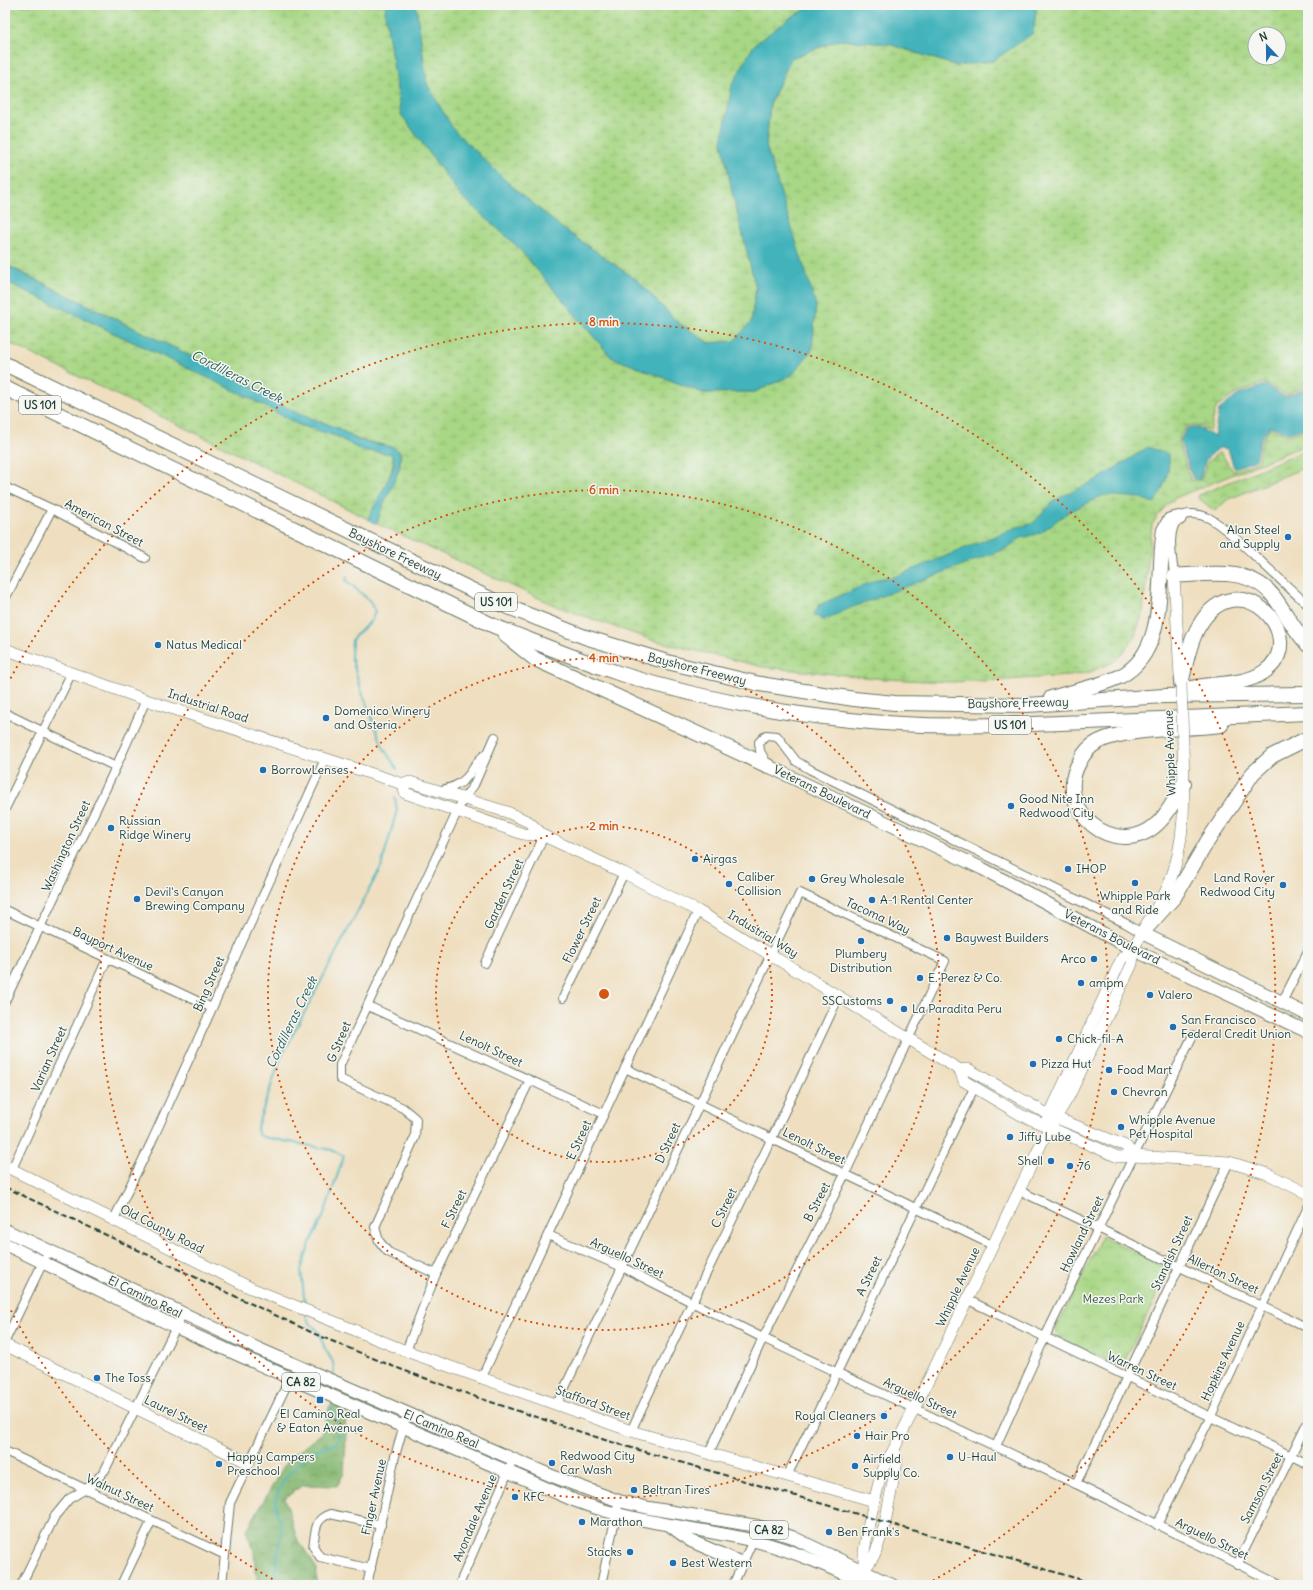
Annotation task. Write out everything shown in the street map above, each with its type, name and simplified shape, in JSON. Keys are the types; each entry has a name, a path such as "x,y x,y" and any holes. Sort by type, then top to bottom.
{"highway":[{"name":"Bayshore Freeway","path":"5,364 503,605 585,637 646,656 710,673 760,684 854,699 895,703 1027,705 1164,696 1308,694"},
{"name":"Bayshore Freeway","path":"5,388 494,626 576,658 662,686 757,707 851,720 940,726 1304,713"},
{"path":"5,393 75,422"},
{"path":"1027,705 1115,678 1131,670 1143,657 1152,639 1156,620 1164,530 1170,520 1178,518"},
{"path":"1174,576 1225,573 1250,578 1257,582 1275,598 1295,630 1308,645"},
{"path":"1164,696 1194,687 1243,681 1264,672 1274,661 1280,648 1278,627 1271,615 1261,606 1248,600 1232,600 1216,606 1205,617 1195,633 1181,684"},
{"path":"494,626 535,659 768,766"},
{"path":"1184,784 1158,824 1143,833 1126,837 1118,837 1102,832 1088,822 1075,802 1073,786 1075,772 1081,758 1092,746 1106,739 1133,733 1211,726 1304,713"},
{"path":"1142,933 1175,896 1207,842 1253,773 1272,756 1308,738"}],"main road":[{"name":"Whipple Avenue","path":"862,1581 864,1552 882,1470 914,1409 1047,1130 1122,958 1134,950 1168,887 1177,860 1184,814 1184,784 1181,684 1174,576"},
{"name":"Industrial Road","path":"5,649 146,700 325,759 403,784 410,782 463,799"},
{"name":"Veterans Boulevard","path":"768,766 983,870 1134,950 1308,1032"},
{"name":"Industrial Road","path":"403,784 405,793 458,810"},
{"name":"Industrial Way","path":"463,799 507,812 529,822 544,836 624,873 698,911 771,954 908,1040 960,1070 968,1069 1053,1116 1126,1146 1134,1156"},
{"name":"Industrial Way","path":"458,810 523,834 544,836"},
{"name":"Veterans Boulevard","path":"1142,933 1308,1015"},
{"path":"1256,1007 1282,1002"},
{"name":"Industrial Way","path":"960,1070 964,1081 975,1086 1047,1130 1118,1157 1134,1156 1229,1162 1268,1174 1308,1194"},
{"name":"Old County Road","path":"8,1167 251,1288 308,1312"},
{"name":"El Camino Real","path":"5,1230 406,1420 510,1466 669,1525 753,1540 788,1551 862,1581 892,1585"},
{"name":"El Camino Real","path":"5,1244 176,1327 290,1378 406,1420"},
{"name":"Stafford Street","path":"308,1312 481,1379 557,1404 631,1431 874,1501"},
{"name":"Laurel Street","path":"5,1345 249,1463"},
{"path":"862,1581 875,1554 884,1528 897,1461 894,1449"},
{"name":"El Camino Real","path":"618,1507 649,1508 756,1526 792,1537 862,1581"},
{"path":"669,1525 691,1541 742,1563"}],"street":[{"name":"American Street","path":"5,487 52,509 145,558"},
{"name":"American Street","path":"5,600 52,509"},
{"path":"1178,518 1187,514 1209,518 1234,537 1308,605"},
{"name":"Whipple Avenue","path":"1174,576 1172,545 1173,528 1178,518"},
{"path":"5,809 71,674"},
{"name":"Washington Street","path":"5,1001 116,767 146,700"},
{"path":"5,713 116,767"},
{"name":"Veterans Boulevard","path":"768,766 759,747 762,738 771,734 780,738 796,761 811,770 1142,933"},
{"path":"439,791 452,787 466,778 480,757 487,753 495,737"},
{"name":"G Street","path":"436,1274 388,1252 378,1241 375,1227 415,1137 416,1119 403,1108 340,1079 340,1065 463,799 474,785 487,753"},
{"name":"Bing Street","path":"114,1219 151,1143 325,759"},
{"name":"Garden Street","path":"485,963 544,836"},
{"name":"Flower Street","path":"563,998 624,873"},
{"name":"D Street","path":"557,1404 800,893"},
{"name":"Tacoma Way","path":"800,893 945,961"},
{"name":"Bayport Avenue","path":"5,910 212,1008"},
{"name":"E Street","path":"481,1379 698,911"},
{"path":"1282,1002 1308,951"},
{"name":"Varian Street","path":"8,1167 108,959"},
{"name":"B Street","path":"709,1453 763,1338 845,1174 945,961"},
{"name":"C Street","path":"631,1431 691,1303 772,1139 839,996"},
{"name":"Lenolt Street","path":"368,1006 604,1114"},
{"name":"Howland Street","path":"996,1446 1045,1337 1193,1035"},
{"name":"Lenolt Street","path":"625,1068 992,1245"},
{"name":"F Street","path":"406,1351 436,1274 530,1080"},
{"name":"A Street","path":"787,1476 975,1086"},
{"name":"Standish Street","path":"1076,1484 1128,1378 1229,1162"},
{"name":"Allerton Street","path":"1018,1190 1308,1328"},
{"name":"Hopkins Avenue","path":"1157,1525 1211,1416 1308,1207"},
{"name":"Arguello Street","path":"548,1235 622,1267 763,1338 1076,1484 1280,1585"},
{"path":"5,1341 49,1250"},
{"name":"Warren Street","path":"966,1300 1211,1416 1308,1464"},
{"path":"21,1585 55,1516 69,1499 92,1485 105,1470 182,1315"},
{"path":"222,1585 230,1503 290,1378"},
{"name":"Finger Avenue","path":"367,1585 395,1456 406,1420"},
{"name":"Samson Street","path":"1237,1565 1308,1421"},
{"name":"Walnut Street","path":"5,1452 151,1522 225,1555"},
{"name":"Avondale Avenue","path":"459,1585 510,1466"},
{"path":"601,1585 618,1507"},
{"path":"371,1569 320,1557 313,1546 318,1521 322,1516 330,1514 381,1524"},
{"path":"121,1585 151,1522"},
{"path":"733,1585 753,1540"}],"green space":[{"path":"5,5 386,5 385,13 401,114 460,195 516,245 611,357 703,393 755,392 792,375 789,221 766,146 770,104 791,58 839,40 889,44 957,66 1033,33 1037,5 1308,5 1308,385 1286,395 1264,383 1237,393 1216,408 1210,431 1200,426 1186,426 1178,441 1191,481 1201,480 1208,461 1220,452 1233,471 1258,462 1263,438 1270,428 1288,435 1308,429 1308,444 1175,498 1165,507 1152,525 1143,612 1134,638 1125,651 1113,662 1090,672 1069,676 948,682 885,679 763,667 652,640 556,606 377,524 381,508 400,468 401,452 393,447 357,439 338,428 292,411 260,390 5,264"},
{"path":"416,5 815,5 791,17 722,142 733,196 756,288 751,322 734,342 709,343 676,321 638,281 562,228 507,182 453,129 427,84"},
{"path":"5,281 246,396 299,425 336,436 361,450 392,454 392,469 389,478 368,519 222,446 5,341"},
{"path":"1308,449 1308,466 1227,500 1215,511 1198,498 1199,495"},
{"name":"Mezes Park","path":"1102,1236 1170,1269 1124,1362 1119,1366 1058,1337 1056,1329"},
{"path":"330,1405 345,1408 346,1439 344,1473 337,1486 303,1485 285,1498 296,1536 317,1569 316,1585 261,1585 255,1572 254,1550 246,1531 288,1459 321,1434"}],"water":[{"path":"386,5 416,5 427,84 453,129 507,182 562,228 638,281 676,321 708,343 734,341 751,322 756,288 733,196 722,142 732,85 754,45 791,17 815,5 953,5 979,8 982,5 1037,5 1033,33 993,61 957,66 889,44 839,40 791,58 770,104 766,146 816,305 812,350 792,375 755,392 703,393 611,357 516,245 460,195 401,114 385,13"},
{"name":"Cordilleras Creek","path":"5,265 260,390 282,405 301,415 338,428 357,440 393,447 400,453 400,463 395,480 383,505 377,524 368,519 392,472 394,463 392,454 361,450 336,436 299,425 246,396 5,281"},
{"path":"1265,385 1285,397 1308,388 1308,427 1288,433 1270,426 1261,438 1256,460 1234,468 1228,449 1219,448 1206,459 1200,479 1193,479 1180,441 1187,428 1200,428 1214,437 1219,410 1238,395"},
{"path":"1148,447 1169,455 1166,480 1154,503 1140,498 1104,495 1067,513 1040,533 1021,538 1007,548 823,620 814,615 819,605 878,579 897,576 1017,527 1032,524 1055,500 1100,478"}],"waterway":[{"name":"Cordilleras Creek","path":"347,576 346,580 369,600 375,611 372,620 352,640 351,656 360,687 383,747 397,769"},
{"name":"Cordilleras Creek","path":"305,1305 301,1270 310,1243 323,1217 344,1156 332,1150 263,1137 258,1134 257,1127 281,1057 381,867 397,810 395,798"},
{"name":"Cordilleras Creek","path":"306,1315 308,1321 320,1333 324,1347 333,1362 334,1375"},
{"name":"Cordilleras Creek","path":"273,1585 282,1527 276,1510 276,1497 285,1478 307,1455 317,1449 332,1445 338,1441 340,1433 331,1406"}],"railway":[{"path":"5,1187 315,1334 392,1366 479,1398 605,1440 1099,1585"}],"place":[{"name":"Alan Steel and Supply","path":"1288,537"},
{"name":"Natus Medical","path":"158,645"},
{"name":"Domenico Winery and Osteria","path":"326,718"},
{"name":"BorrowLenses","path":"263,770"},
{"name":"Good Nite Inn Redwood City","path":"1011,806"},
{"name":"Russian Ridge Winery","path":"111,828"},
{"name":"Airgas","path":"695,859"},
{"name":"IHOP","path":"1068,869"},
{"name":"Grey Wholesale","path":"812,879"},
{"name":"Whipple Park and Ride","path":"1135,883"},
{"name":"Caliber Collision","path":"729,884"},
{"name":"Land Rover Redwood City","path":"1283,885"},
{"name":"Devil's Canyon Brewing Company","path":"137,899"},
{"name":"A-1 Rental Center","path":"872,900"},
{"name":"Baywest Builders","path":"947,938"},
{"name":"Plumbery Distribution","path":"861,941"},
{"name":"Arco","path":"1094,959"},
{"name":"E. Perez & Co.","path":"920,978"},
{"name":"ampm","path":"1081,983"},
{"name":"Valero","path":"1150,995"},
{"name":"SSCustoms","path":"890,1001"},
{"name":"La Paradita Peru","path":"904,1009"},
{"name":"San Francisco Federal Credit Union","path":"1173,1027"},
{"name":"Chick-fil-A","path":"1059,1039"},
{"name":"Pizza Hut","path":"1033,1064"},
{"name":"Food Mart","path":"1109,1070"},
{"name":"Chevron","path":"1114,1092"},
{"name":"Whipple Avenue Pet Hospital","path":"1121,1127"},
{"name":"Jiffy Lube","path":"1010,1137"},
{"name":"Shell","path":"1051,1161"},
{"name":"76","path":"1070,1166"},
{"name":"The Toss","path":"97,1378"},
{"name":"El Camino Real & Eaton Avenue","path":"320,1400"},
{"name":"Royal Cleaners","path":"884,1416"},
{"name":"Hair Pro","path":"857,1436"},
{"name":"U-Haul","path":"950,1457"},
{"name":"Redwood City Car Wash","path":"552,1463"},
{"name":"Happy Campers Preschool","path":"219,1464"},
{"name":"Airfield Supply Co.","path":"855,1466"},
{"name":"Beltran Tires","path":"634,1490"},
{"name":"KFC","path":"515,1497"},
{"name":"Marathon","path":"582,1522"},
{"name":"Ben Frank's","path":"829,1532"},
{"name":"Stacks","path":"630,1552"},
{"name":"Best Western","path":"673,1563"}]}
